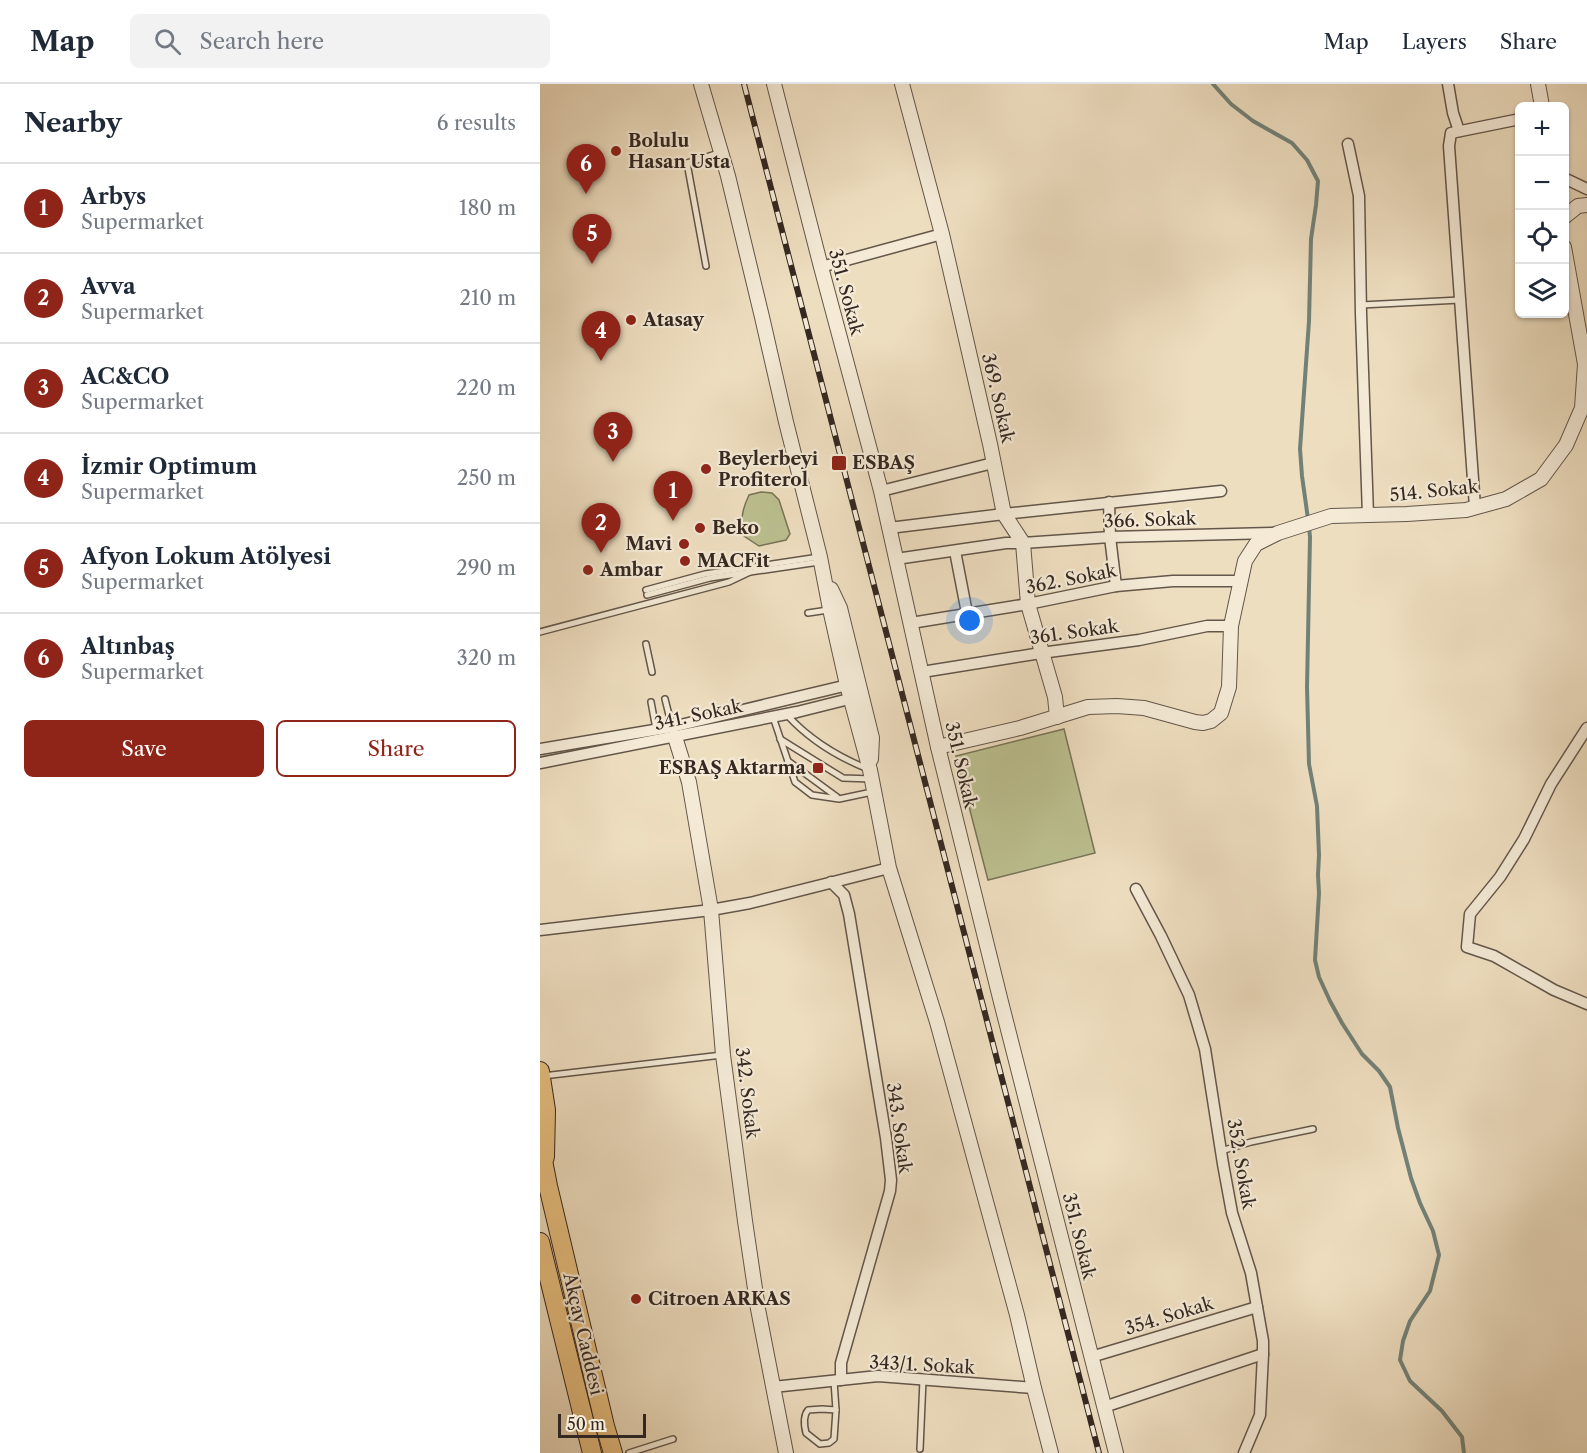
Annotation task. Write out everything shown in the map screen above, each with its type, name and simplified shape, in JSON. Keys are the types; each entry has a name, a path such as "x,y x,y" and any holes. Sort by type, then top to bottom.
{"highway":[{"path":"540,1074 546,1110 544,1171"},
{"name":"Akçay Caddesi","path":"540,1145 544,1171 605,1426 614,1453"},
{"name":"Akçay Caddesi","path":"541,1253 592,1453"}],"street":[{"path":"701,84 748,260 822,564 830,609 855,690"},
{"name":"351. Sokak","path":"774,84 881,491 938,747 1000,1002 1116,1453"},
{"name":"369. Sokak","path":"902,84 942,234 1004,514 1023,543 1028,604 1055,697 1057,717"},
{"path":"1448,84 1453,113 1460,131"},
{"path":"1538,84 1541,102"},
{"path":"1475,507 1449,146 1451,133 1515,120"},
{"path":"1348,144 1359,196 1360,305 1368,515"},
{"path":"1569,180 1587,189"},
{"path":"1569,213 1578,206 1587,205"},
{"path":"821,267 942,234"},
{"name":"514. Sokak","path":"938,747 1020,728 1088,707 1144,708 1195,722 1211,721 1221,713 1229,687 1231,626 1245,561 1256,544 1278,533 1331,516 1466,510 1506,499 1541,480 1566,445 1582,408 1585,364 1567,264"},
{"path":"881,491 993,463"},
{"path":"889,528 1221,491"},
{"path":"1109,502 1110,537 1116,585"},
{"name":"366. Sokak","path":"896,559 1006,543 1110,537 1278,533"},
{"path":"955,551 966,613"},
{"path":"822,564 840,608 889,868 937,1022 1017,1315 1051,1453"},
{"name":"362. Sokak","path":"910,623 1028,604 1116,585 1173,581 1240,581"},
{"name":"361. Sokak","path":"922,672 1139,640 1206,626 1231,626"},
{"name":"341. Sokak","path":"540,749 656,729 673,732 773,717 855,690"},
{"name":"341. Sokak","path":"540,763 855,690"},
{"path":"1587,728 1551,784 1524,839 1500,877 1470,914 1467,947 1494,956 1554,990 1587,1004"},
{"name":"342. Sokak","path":"673,732 688,782 711,910 723,1054 745,1221 758,1309 786,1453"},
{"path":"540,930 711,910 750,903 889,868"},
{"name":"343. Sokak","path":"831,882 844,895 849,914 891,1180 890,1191 837,1380"},
{"name":"352. Sokak","path":"1136,890 1189,996 1205,1049 1232,1213 1251,1273 1263,1341 1263,1354 1260,1415 1244,1453"},
{"name":"354. Sokak","path":"1091,1357 1257,1307"},
{"path":"1104,1407 1263,1354"},
{"name":"343/1. Sokak","path":"773,1387 878,1376 1034,1389"}],"lane":[{"path":"706,266 687,163 721,152"},
{"path":"1360,305 1460,300"},
{"path":"646,593 705,574 822,564"},
{"path":"540,632 729,582 749,570"},
{"path":"808,613 830,609"},
{"path":"646,644 652,672"},
{"path":"665,699 673,732"},
{"path":"651,702 656,729"},
{"path":"786,714 802,731 849,761 872,780"},
{"path":"773,717 795,782 812,795 839,799 872,780"},
{"path":"780,739 843,778 872,780"},
{"path":"787,760 839,799"},
{"path":"540,1074 723,1054"},
{"path":"1221,1151 1313,1129"},
{"path":"836,1410 808,1410 805,1413 806,1432 818,1444 829,1443 834,1439 836,1410 837,1380"},
{"path":"920,1449 923,1380"},
{"path":"629,1453 673,1439"}],"green space":[{"path":"761,492 772,493 779,500 790,534 786,540 759,546 744,536 742,515 746,501 749,495"},
{"path":"1064,729 1095,853 988,880 956,756"}],"waterway":[{"path":"1213,84 1231,104 1253,121 1292,143 1307,160 1318,181 1311,239 1309,321 1300,449 1308,519"},
{"path":"1309,527 1307,687 1309,764 1317,806 1319,855 1315,960 1319,977 1342,1023 1362,1054 1379,1071 1390,1087 1411,1178 1433,1231 1439,1255 1430,1291 1410,1321 1403,1341 1400,1360 1410,1381 1442,1411 1462,1437 1464,1453"}],"railway":[{"path":"744,84 1099,1453"}],"place":[{"name":"Bolulu Hasan Usta","path":"616,151"},
{"name":"Altınbaş","path":"586,194"},
{"name":"Afyon Lokum Atölyesi","path":"592,264"},
{"name":"Atasay","path":"631,320"},
{"name":"İzmir Optimum","path":"601,361"},
{"name":"AC&CO","path":"613,462"},
{"name":"ESBAŞ","path":"839,463"},
{"name":"Beylerbeyi Profiterol","path":"706,469"},
{"name":"Arbys","path":"673,521"},
{"name":"Beko","path":"700,528"},
{"name":"Mavi","path":"684,544"},
{"name":"Avva","path":"601,553"},
{"name":"MACFit","path":"685,561"},
{"name":"Ambar","path":"588,570"},
{"name":"ESBAŞ Aktarma","path":"818,768"},
{"name":"Citroen ARKAS","path":"636,1299"}]}
